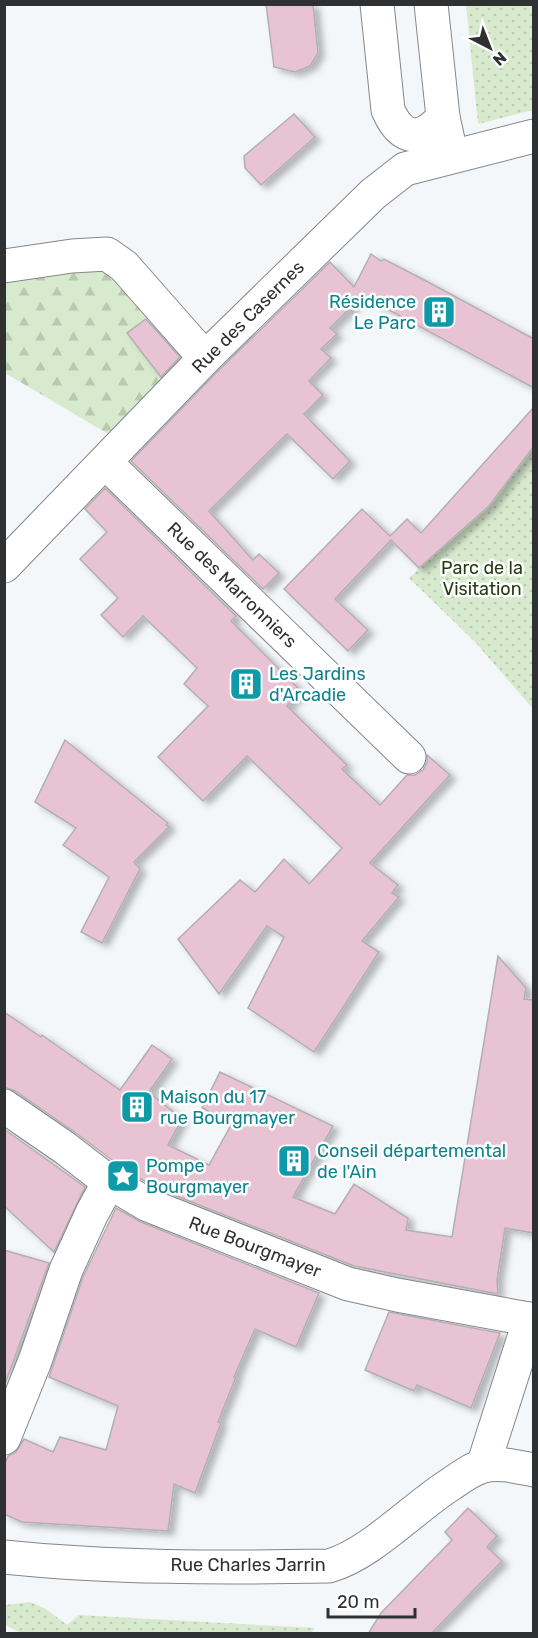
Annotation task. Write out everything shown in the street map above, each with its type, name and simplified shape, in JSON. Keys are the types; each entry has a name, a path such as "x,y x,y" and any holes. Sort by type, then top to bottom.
{"street":[{"path":"377,4 388,110 393,123 404,132 416,135 428,132 443,117"},
{"path":"431,4 443,117 452,158"},
{"name":"Rue des Casernes","path":"4,566 205,358 373,194 405,170 534,136"},
{"path":"4,266 72,256 107,254 124,266 205,358"},
{"name":"Rue des Marronniers","path":"106,463 409,757"},
{"name":"Rue Bourgmayer","path":"4,1106 110,1182 148,1205 348,1284 532,1319"},
{"path":"4,1438 35,1361 66,1270 92,1213 110,1182"},
{"path":"483,1466 532,1319"},
{"name":"Rue Charles Jarrin","path":"4,1557 44,1561 235,1568 330,1566 359,1553 437,1493 483,1466 510,1466 534,1470"}],"green space":[{"path":"466,5 533,5 533,110 478,124"},
{"path":"73,266 117,274 150,316 127,333 163,379 108,434 5,373 5,276"},
{"name":"Parc de la Visitation","path":"533,446 533,709 475,642 409,578 489,506"},
{"path":"30,1602 46,1609 67,1625 79,1615 315,1628 310,1634 23,1634 5,1625 5,1605"}],"building":[{"path":"266,4 313,4 318,53 310,66 295,72 274,67"},
{"path":"294,114 315,137 261,185 245,168 244,156"},
{"path":"371,254 534,339 534,388 363,296 330,328 337,334 321,349 331,358 309,381 323,395 304,414 350,461 333,479 287,434 209,511 253,560 259,554 279,573 263,589 131,461 218,371 330,262 354,287"},
{"path":"146,319 180,357 161,377 127,333"},
{"path":"534,407 534,446 489,506 419,568 391,540 335,599 368,630 348,651 284,589 362,509 390,536 407,519 421,533"},
{"path":"105,488 236,616 231,621 301,691 287,706 347,765 342,769 380,805 407,775 415,775 423,770 427,762 427,755 450,775 370,863 398,885 392,893 399,897 362,941 379,952 314,1052 248,1008 284,937 267,926 219,994 178,939 240,880 255,892 284,859 309,884 342,848 247,756 203,801 158,757 208,706 184,684 197,668 143,616 123,637 101,615 118,598 80,559 107,532 85,509"},
{"path":"65,740 168,823 166,825 169,827 134,862 140,869 102,943 81,932 109,877 63,845 76,828 35,802"},
{"path":"498,956 526,988 524,999 534,1000 534,1233 505,1228 497,1280 498,1294 354,1266 156,1188 120,1166 15,1091 4,1087 4,1012 41,1037 42,1035 120,1090 152,1045 172,1059 149,1092 182,1119 168,1145 209,1165 232,1123 202,1108 220,1072 333,1126 293,1197 335,1214 354,1184 408,1218 406,1230 452,1237"},
{"path":"4,1129 85,1187 54,1252 4,1206"},
{"path":"116,1208 141,1222 319,1293 296,1347 255,1329 234,1377 236,1377 218,1422 221,1423 195,1493 174,1484 168,1531 22,1522 4,1514 4,1466 8,1456 16,1452 24,1439 53,1452 60,1437 106,1450 118,1406 49,1377 83,1277"},
{"path":"4,1250 49,1263 4,1387"},
{"path":"389,1312 500,1333 471,1408 417,1385 414,1391 365,1370"},
{"path":"468,1508 497,1536 487,1547 502,1561 431,1634 368,1634 381,1613 452,1540 445,1532"}],"place":[{"name":"Résidence Le Parc","path":"439,312"},
{"name":"Les Jardins d'Arcadie","path":"246,684"},
{"name":"Maison du 17 rue Bourgmayer","path":"137,1107"},
{"name":"Conseil départemental de l'Ain","path":"294,1161"},
{"name":"Pompe Bourgmayer","path":"123,1176"}]}
